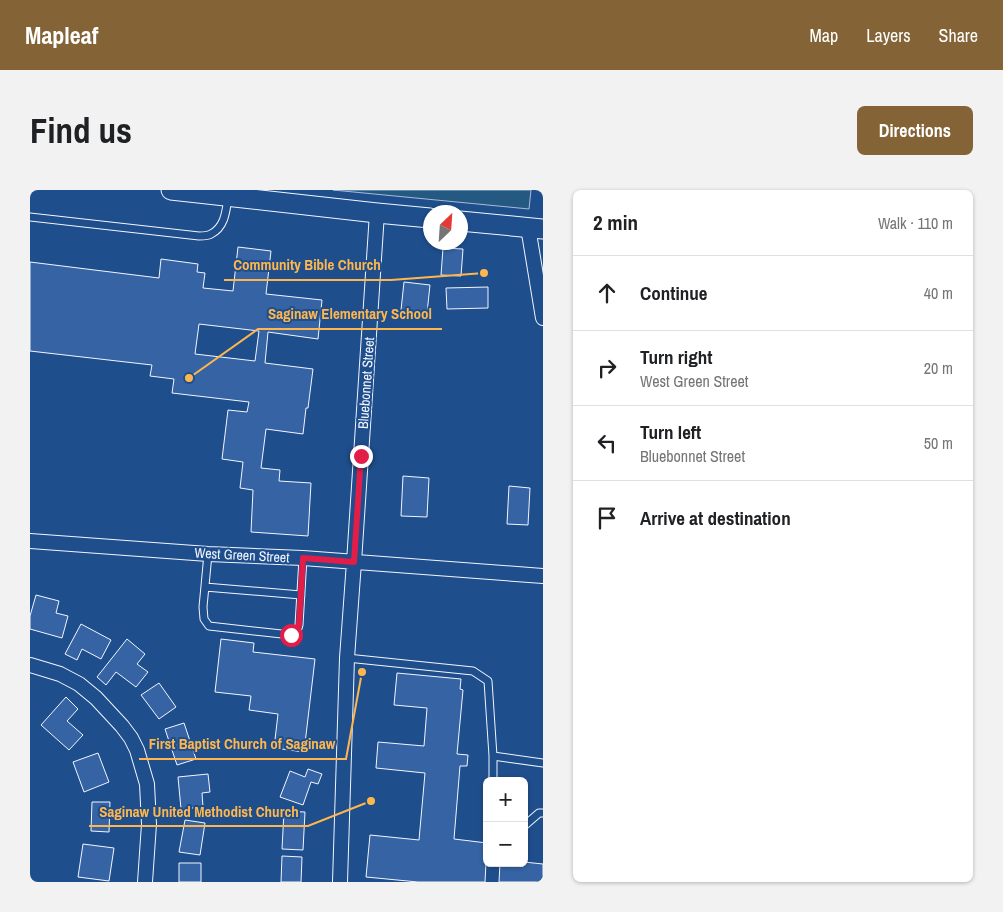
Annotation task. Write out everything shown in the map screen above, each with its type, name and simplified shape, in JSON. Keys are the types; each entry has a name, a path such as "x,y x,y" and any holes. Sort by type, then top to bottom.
{"main road":[{"path":"172,190 423,217"},
{"path":"468,222 536,228"}],"street":[{"name":"Bluebonnet Street","path":"340,882 347,658 377,213"},
{"path":"536,228 543,318"},
{"name":"West Green Street","path":"30,541 208,554 303,558 543,576"},
{"path":"30,665 60,674 79,684 96,698 131,738 137,750 147,784 149,824 145,882"}],"lane":[{"path":"30,217 199,236 211,234 221,227 228,197"},
{"path":"208,554 203,607 204,619 209,626 291,635 297,631 299,625 303,558"},
{"path":"205,587 301,595"},
{"path":"347,658 473,671 488,681 493,777"},
{"path":"493,756 543,763"},
{"path":"528,823 539,813 543,813"}],"shaded area":[{"path":"333,190 531,190 529,209"}],"building":[{"path":"238,247 271,251 266,294 322,300 318,339 268,332 265,363 313,369 303,434 266,429 261,468 280,470 279,481 311,483 308,536 251,532 253,490 240,488 243,462 222,459 228,410 247,412 249,402 172,393 174,379 150,376 152,365 30,351 30,262 159,278 161,259 198,264 197,272 205,273 203,288 233,291","holes":["199,324 259,331 255,361 195,354"]},
{"path":"443,250 463,250 461,276 441,275"},
{"path":"404,282 430,285 427,313 401,310"},
{"path":"488,287 488,308 447,309 446,288"},
{"path":"403,476 429,478 427,517 401,516"},
{"path":"509,486 530,488 528,525 507,524"},
{"path":"36,595 59,601 56,613 68,616 62,638 30,629 30,616"},
{"path":"81,624 111,640 101,659 82,649 77,660 65,654"},
{"path":"127,639 145,654 137,664 148,672 136,687 116,672 106,685 97,677"},
{"path":"221,639 254,643 253,652 315,659 304,752 274,748 278,714 249,710 251,696 215,692"},
{"path":"397,673 461,679 460,689 463,690 457,754 468,755 467,766 460,766 454,839 483,843 483,867 486,867 485,882 418,882 366,877 370,835 419,840 425,773 376,768 378,742 424,746 427,708 394,705"},
{"path":"159,683 176,707 159,719 141,695"},
{"path":"66,697 78,709 67,721 83,735 69,750 41,725"},
{"path":"184,723 196,759 177,765 165,729"},
{"path":"98,753 109,782 84,792 73,762"},
{"path":"308,769 322,774 318,784 311,782 303,805 280,797 290,771 305,777"},
{"path":"208,774 210,792 202,793 203,807 181,809 178,777"},
{"path":"92,802 110,802 109,832 91,831"},
{"path":"284,811 305,812 303,850 282,849"},
{"path":"185,820 205,823 200,855 179,852"},
{"path":"83,844 114,848 109,881 78,877"},
{"path":"282,856 302,857 301,882 281,882"},
{"path":"528,862 543,864 543,882 499,882 500,867 528,867"},
{"path":"179,863 201,863 201,882 179,882"}],"place":[{"name":"Community Bible Church","path":"484,273"},
{"name":"Saginaw Elementary School","path":"189,378"},
{"name":"First Baptist Church of Saginaw","path":"362,672"},
{"name":"Saginaw United Methodist Church","path":"371,801"}],"route":[{"path":"291,635 297,631 299,625 303,558 354,562 361,456"}]}
